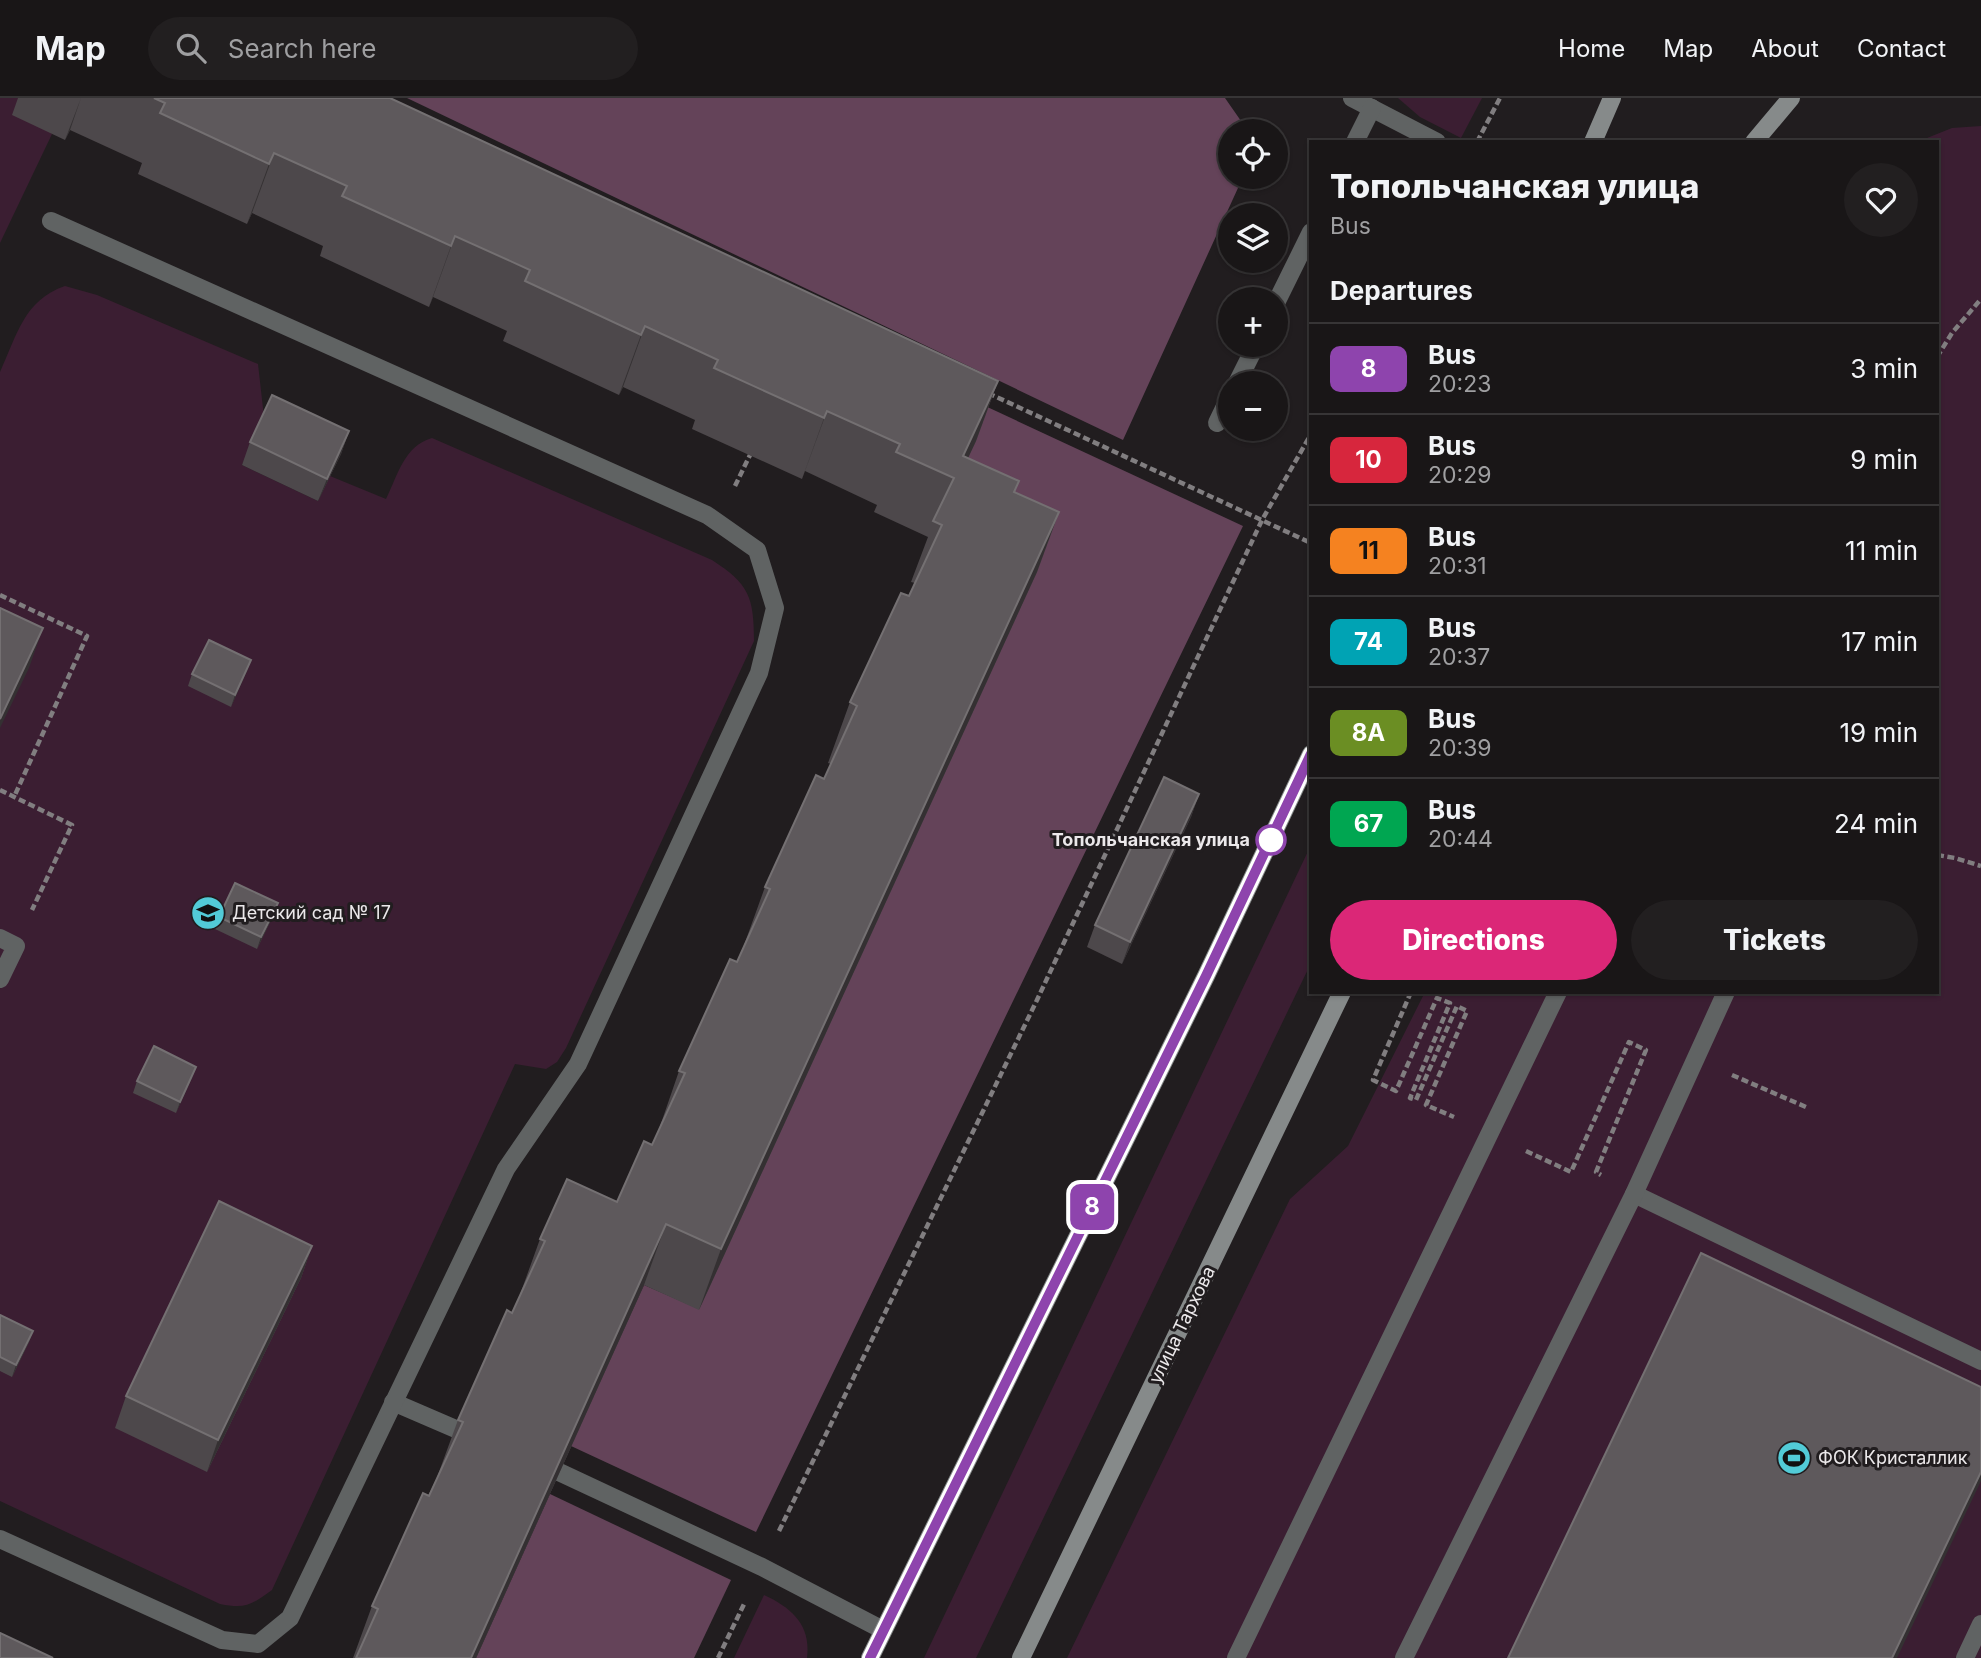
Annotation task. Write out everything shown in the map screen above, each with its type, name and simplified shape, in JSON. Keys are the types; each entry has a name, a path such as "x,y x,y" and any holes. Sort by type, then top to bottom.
{"main road":[{"path":"1594,140 1612,98"},
{"path":"1756,140 1791,98"},
{"path":"870,1658 1200,988 1309,758"},
{"name":"улица Тархова","path":"1021,1658 1341,994"}],"lane":[{"path":"1352,98 1433,140"},
{"path":"1356,140 1372,108"},
{"path":"0,1539 222,1640 258,1644 290,1618 506,1169 578,1064 760,673 775,608 757,550 708,515 51,221"},
{"path":"1284,287 1309,236"},
{"path":"0,979 8,942"},
{"path":"1236,1658 1557,994"},
{"path":"1405,1658 1634,1194 1725,994"},
{"path":"1634,1194 1981,1361"},
{"path":"393,1402 458,1430"},
{"path":"559,1472 762,1567 883,1630"},
{"path":"1965,1658 1981,1623"}],"path":[{"path":"1478,140 1500,98"},
{"path":"1939,354 1952,333 1981,299"},
{"path":"976,387 1309,541"},
{"path":"718,1658 1037,999 1262,520 1309,438"},
{"path":"0,595 87,636 13,797"},
{"path":"0,790 72,825 8,942"},
{"path":"1939,855 1981,866"},
{"path":"1410,994 1373,1080 1396,1091 1437,998 1450,1003 1410,1098 1416,1100 1457,1006 1467,1011 1426,1105 1445,1113"},
{"path":"1491,1134 1571,1172 1629,1042 1646,1049 1596,1172 1634,1194"},
{"path":"1696,1059 1806,1107"}],"shaded area":[{"path":"0,98 19,98 52,134 0,243"},
{"path":"407,98 1225,98 1240,119 1218,119 1218,189 1238,189 1231,203 1218,203 1218,232 1123,440"},
{"path":"1398,98 1482,98 1461,138 1420,117"},
{"path":"1981,126 1981,1658 1067,1658 1290,1199 1348,1146 1424,994 1939,994 1939,140 1922,140 1952,128"},
{"path":"65,286 97,295 258,364 264,417 242,465 318,501 330,476 386,499 408,454 422,442 432,438 712,560 742,585 753,613 754,641 566,1048 557,1062 546,1069 515,1064 272,1590 242,1606 220,1604 0,1501 0,372 23,320 40,300"},
{"path":"826,332 1243,526 756,1532 571,1446 644,1285 699,1309 1036,573"},
{"path":"1309,849 1309,967 976,1658 924,1658"},
{"path":"550,1494 731,1580 694,1658 476,1658"},
{"path":"764,1595 798,1619 806,1636 807,1658 734,1658"}],"building":[{"path":"154,98 390,98 998,381 963,456 1019,481 1014,492 1059,512 721,1249 666,1224 471,1658 356,1658 378,1609 372,1606 423,1493 429,1496 463,1422 458,1420 507,1310 512,1313 545,1241 540,1239 567,1179 617,1202 644,1141 652,1145 685,1073 679,1071 730,959 737,962 770,889 765,887 816,775 824,779 857,706 850,702 901,593 909,596 942,525 933,521 954,478 896,452 900,444 827,411 824,418 714,368 718,360 645,326 641,335 525,281 530,270 455,236 451,246 342,196 347,186 274,153 269,164 160,113 165,103"},
{"path":"272,395 349,431 327,479 250,442"},
{"path":"0,608 43,628 0,719"},
{"path":"209,640 251,660 235,695 192,674"},
{"path":"1164,777 1199,794 1130,942 1095,925"},
{"path":"235,883 278,903 261,937 219,917"},
{"path":"154,1046 196,1067 180,1102 137,1081"},
{"path":"219,1201 312,1246 218,1440 126,1396"},
{"name":"ФОК Кристаллик","path":"1701,1253 1981,1387 1981,1472 1892,1658 1508,1658"},
{"path":"0,1315 33,1331 16,1365 0,1357"},
{"path":"0,1633 53,1658 0,1658"}],"bus line":[{"name":"8","path":"870,1658 1206,976 1309,758"}],"place":[{"name":"Топольчанская улица","path":"1271,840"},
{"name":"Детский сад № 17","path":"208,913"},
{"name":"ФОК Кристаллик","path":"1794,1458"}]}
